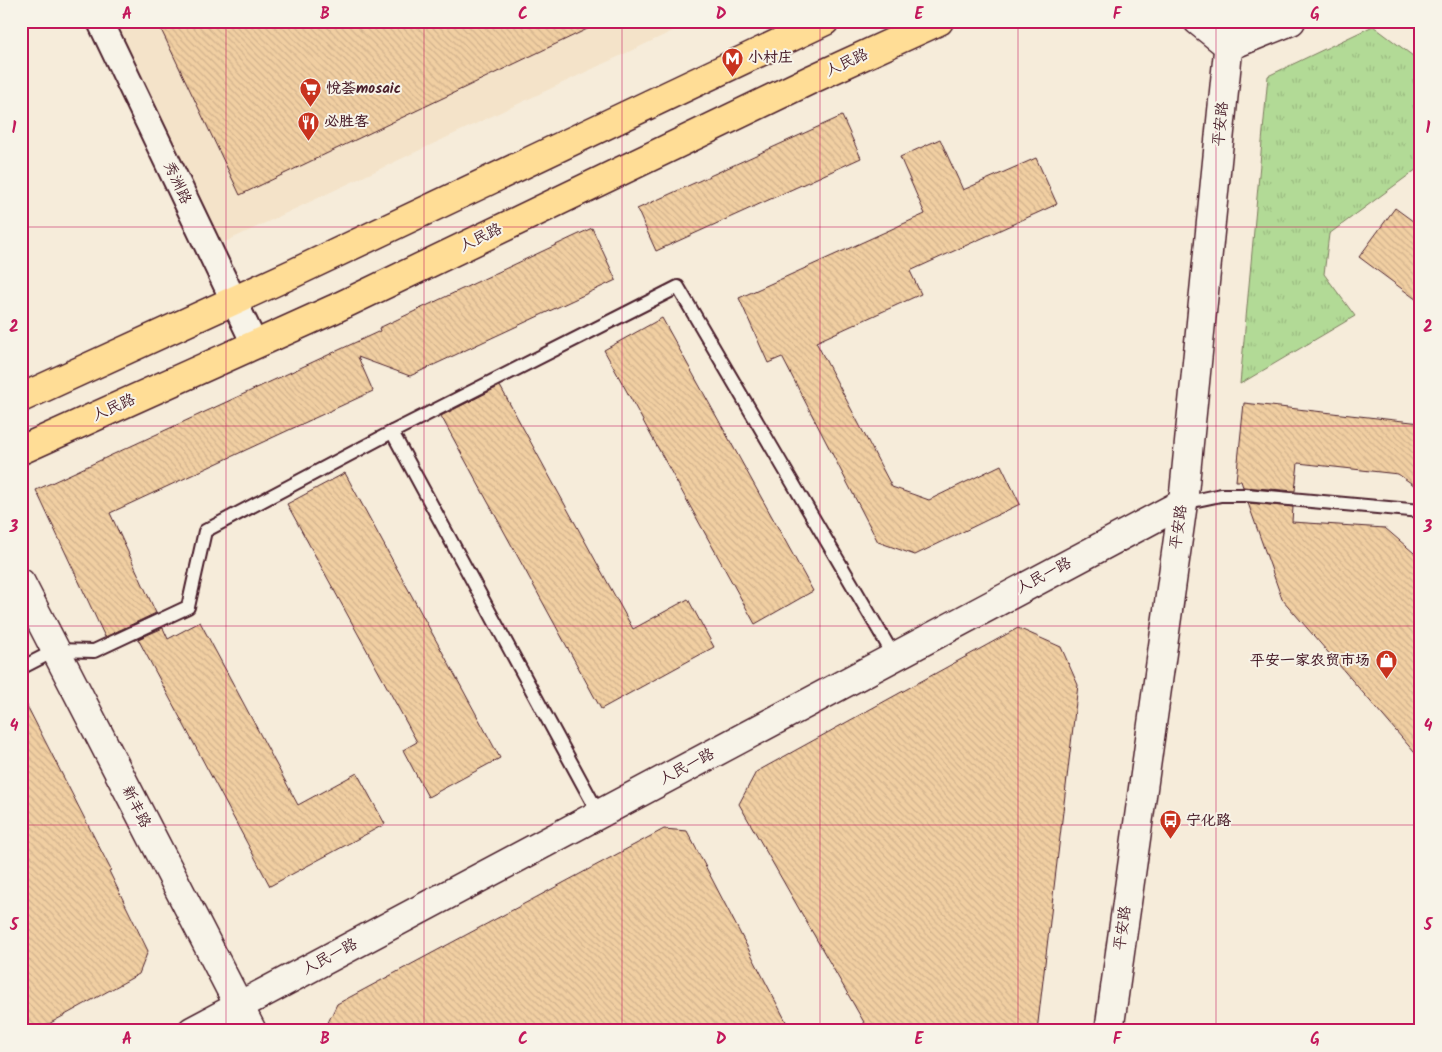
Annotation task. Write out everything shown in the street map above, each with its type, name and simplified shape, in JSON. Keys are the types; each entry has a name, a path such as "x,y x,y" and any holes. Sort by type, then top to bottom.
{"main road":[{"path":"21,398 233,301 825,21"},
{"name":"人民路","path":"21,450 334,310 810,80 939,21"}],"street":[{"name":"秀洲路","path":"100,21 255,345"},
{"path":"1198,21 1230,34 1291,21"},
{"name":"平安路","path":"1109,1031 1182,503 1230,34"},
{"name":"人民一路","path":"192,1031 1182,503"},
{"name":"新丰路","path":"21,583 252,1031"}],"lane":[{"path":"21,668 56,650 94,651 188,607 205,531 392,432 678,287 894,656"},
{"path":"392,432 599,814"},
{"path":"1182,503 1221,495 1246,495 1421,511"}],"shaded area":[{"path":"87,21 694,21 197,255"}],"green space":[{"path":"1373,26 1421,62 1421,166 1329,234 1324,274 1355,316 1240,384 1268,76"}],"building":[{"name":"悦荟mosaic","path":"157,21 604,21 240,195"},
{"path":"842,116 861,158 656,251 637,209"},
{"path":"940,139 963,190 1036,158 1057,204 910,271 921,294 816,342 892,487 929,500 1001,465 1020,504 915,555 878,542 782,357 768,363 739,298 925,214 900,157"},
{"path":"1395,208 1421,227 1421,303 1359,257"},
{"path":"592,228 616,280 410,376 358,357 373,391 110,513 156,613 105,637 36,490 380,331 379,328"},
{"path":"662,318 813,591 755,624 604,350"},
{"path":"500,386 633,629 688,599 714,647 601,709 441,416"},
{"path":"1244,403 1421,423 1421,490 1398,474 1298,463 1295,491 1243,487 1241,481 1236,481"},
{"path":"345,473 500,758 428,797 403,750 417,742 287,504"},
{"name":"平安一家农贸市场","path":"1248,503 1293,507 1292,522 1385,528 1421,559 1421,760 1282,599"},
{"path":"200,622 298,805 357,773 385,824 270,886 138,639 163,628 168,639"},
{"path":"1018,628 1061,647 1078,685 1037,1031 869,1031 739,804 756,772"},
{"path":"21,694 111,870 109,871 148,951 139,974 36,1031 21,1031"},
{"path":"664,829 687,831 791,1031 324,1031 337,1004"}],"place":[{"name":"小村庄","path":"732,77"},
{"name":"悦荟mosaic","path":"310,108"},
{"name":"必胜客","path":"308,141"},
{"name":"平安一家农贸市场","path":"1386,680"},
{"name":"宁化路","path":"1170,840"}]}
